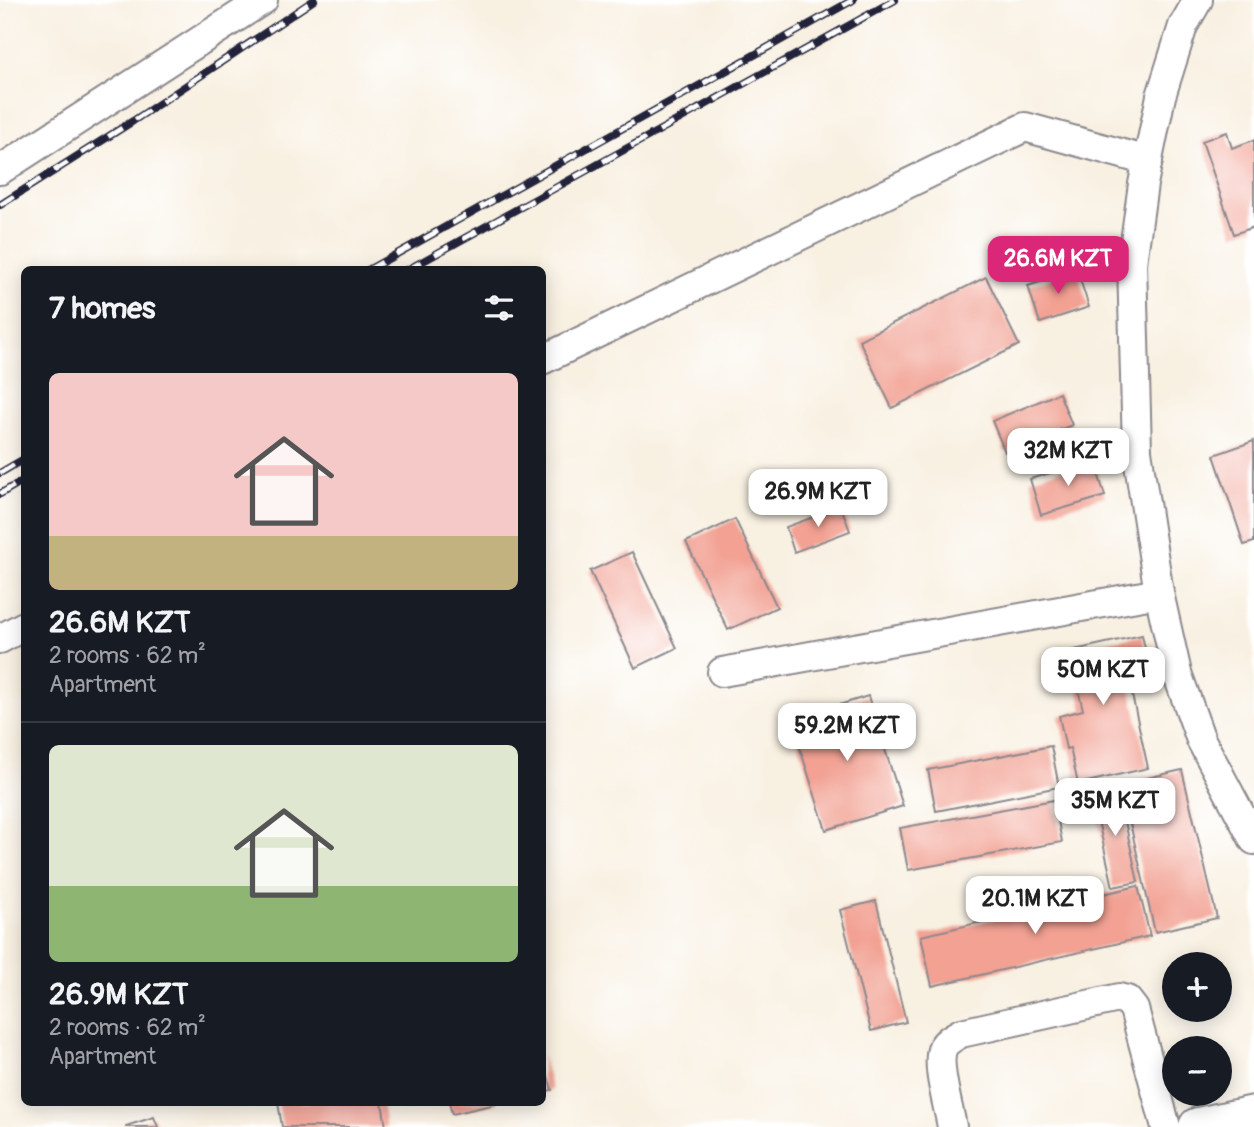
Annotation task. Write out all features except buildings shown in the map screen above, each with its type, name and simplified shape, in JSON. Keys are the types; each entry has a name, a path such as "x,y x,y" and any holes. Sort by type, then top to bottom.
{"highway":[{"path":"1198,1127 1254,1115"}],"street":[{"path":"0,170 263,0"},
{"path":"1198,0 1183,26 1161,96 1132,263 1137,451 1159,593 1177,673 1201,740 1254,840"},
{"path":"546,358 1025,127 1148,161"},
{"path":"722,672 1159,593"},
{"path":"0,639 21,628"},
{"path":"952,1127 941,1067 944,1046 950,1038 961,1033 1119,998 1127,1000 1134,1009 1166,1127"}],"railway":[{"path":"0,205 133,121 314,0"},
{"path":"375,266 853,0"},
{"path":"414,266 895,0"},
{"path":"0,473 21,461"},
{"path":"0,494 21,482"}]}
